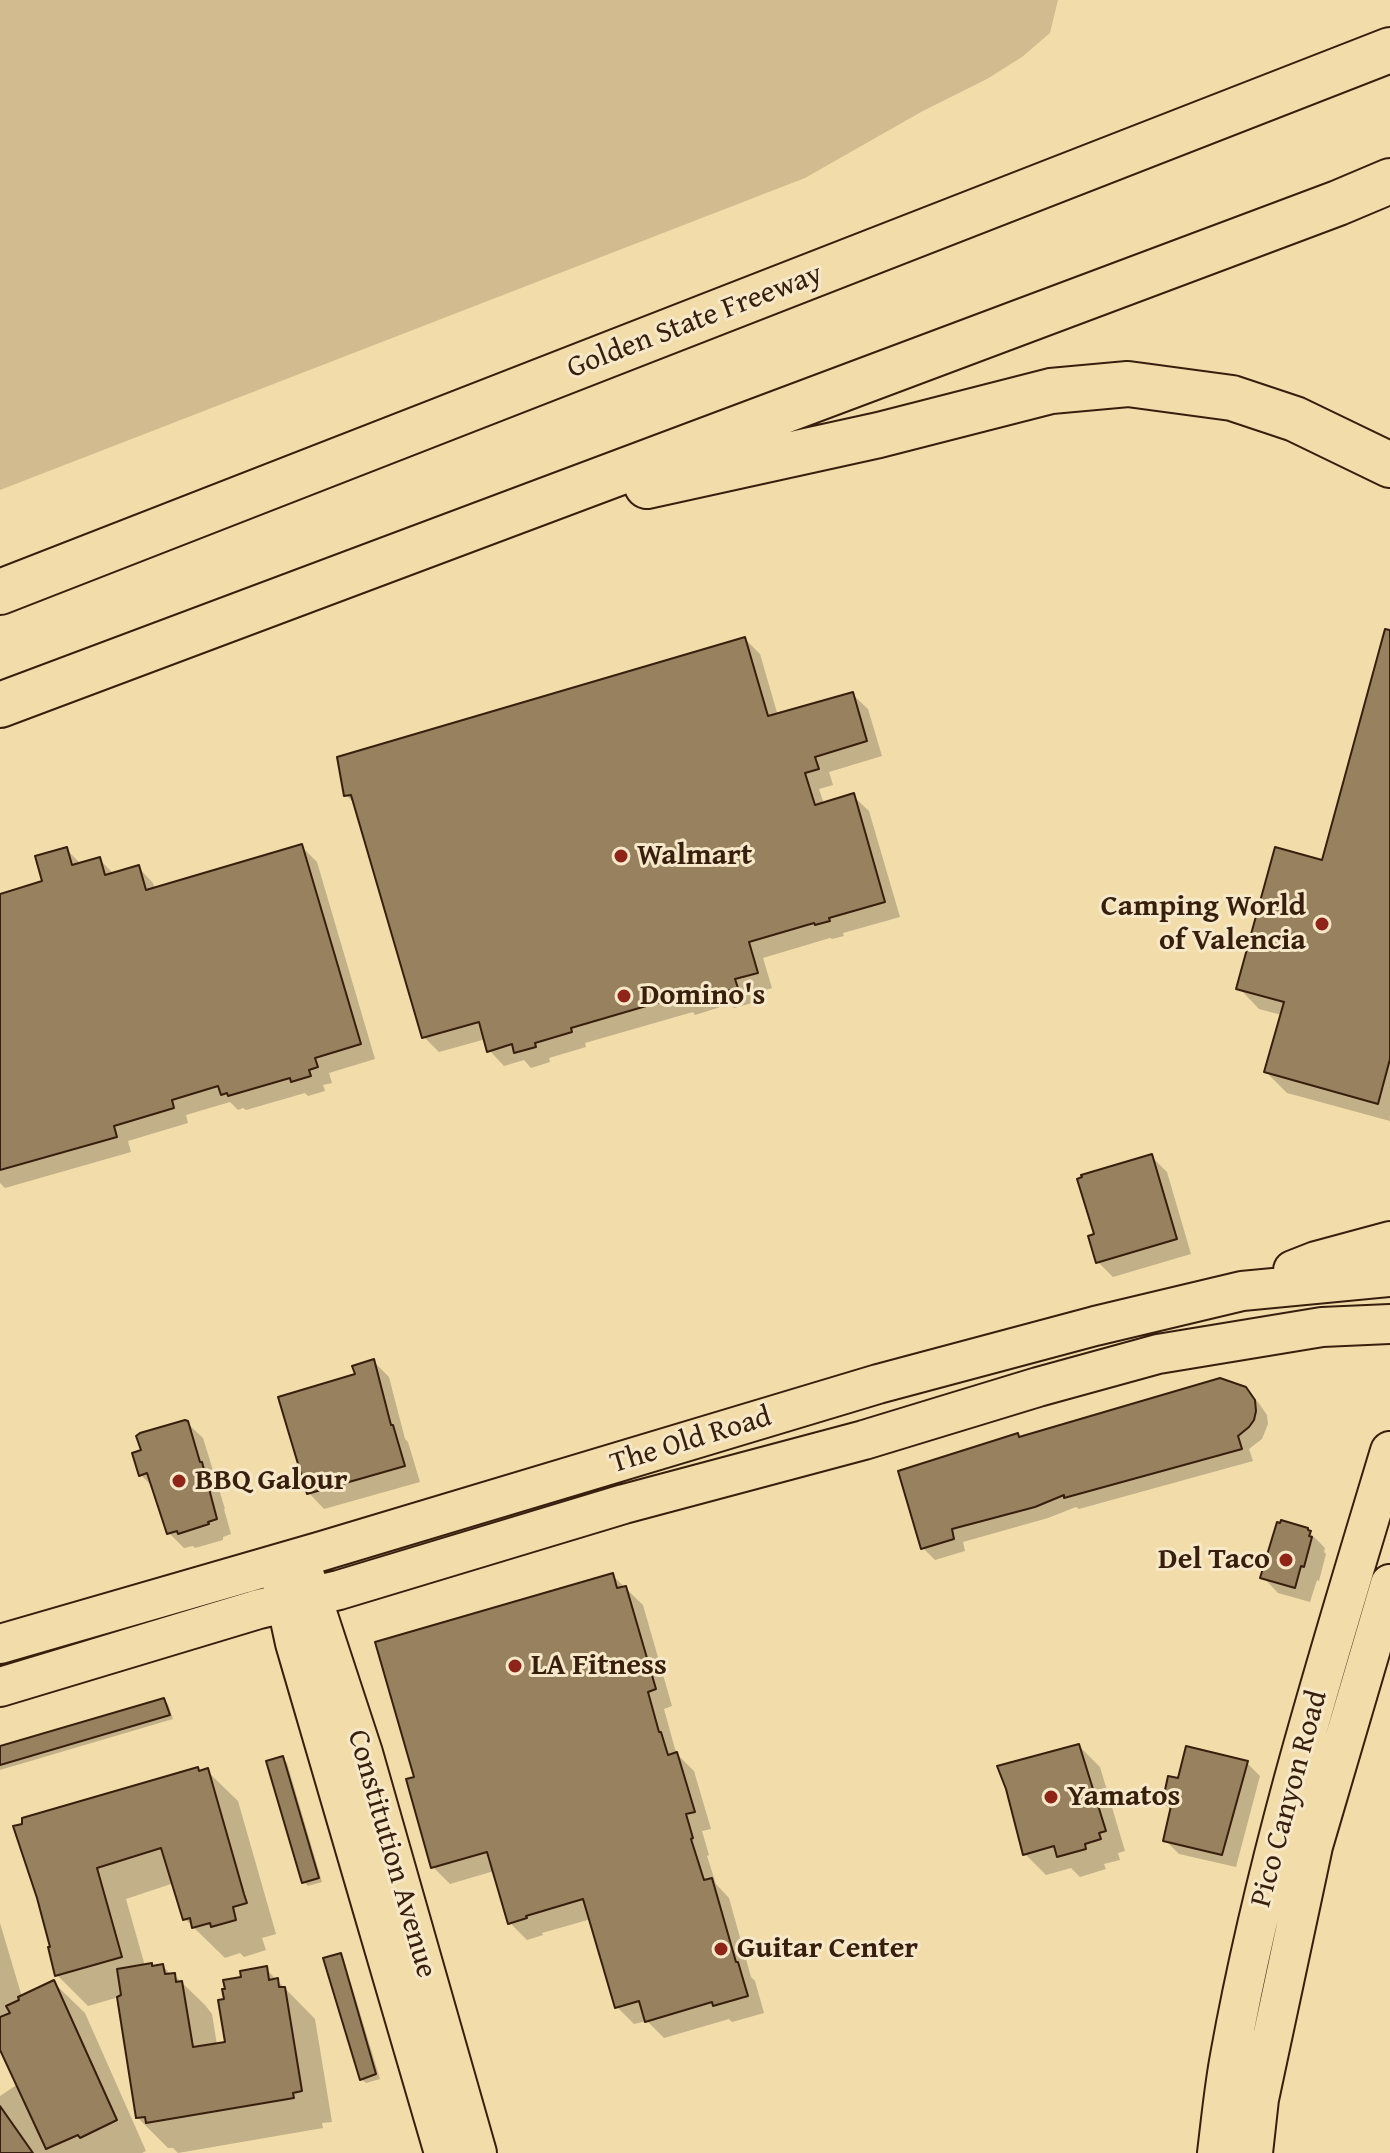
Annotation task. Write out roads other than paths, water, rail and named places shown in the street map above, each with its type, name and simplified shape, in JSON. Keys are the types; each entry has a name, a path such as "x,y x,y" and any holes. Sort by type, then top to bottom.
{"highway":[{"name":"Golden State Freeway","path":"0,592 1390,50"},
{"path":"0,705 1390,181"},
{"path":"493,520 879,435 1051,391 1128,384 1232,398 1295,419 1390,465"}],"main road":[{"path":"1242,1291 1316,1261 1390,1241"},
{"name":"The Old Road","path":"0,1644 878,1384 1095,1326 1242,1291 1390,1277"},
{"name":"The Old Road","path":"0,1687 624,1504 864,1440 1158,1354 1322,1327 1390,1324"},
{"name":"Pico Canyon Road","path":"1217,2153 1229,2060 1266,1884 1319,1687 1390,1451"},
{"name":"Constitution Avenue","path":"289,1560 299,1600 363,1753 477,2153"},
{"name":"Pico Canyon Road","path":"1253,2153 1259,2099 1313,1846 1390,1584"},
{"name":"Constitution Avenue","path":"299,1600 295,1643 444,2153"}],"place":[{"name":"Walmart","path":"621,856"},
{"name":"Camping World of Valencia","path":"1322,924"},
{"name":"Domino's","path":"624,996"},
{"name":"BBQ Galour","path":"179,1481"},
{"name":"Del Taco","path":"1286,1560"},
{"name":"LA Fitness","path":"515,1666"},
{"name":"Yamatos","path":"1051,1797"},
{"name":"Guitar Center","path":"721,1949"}]}
